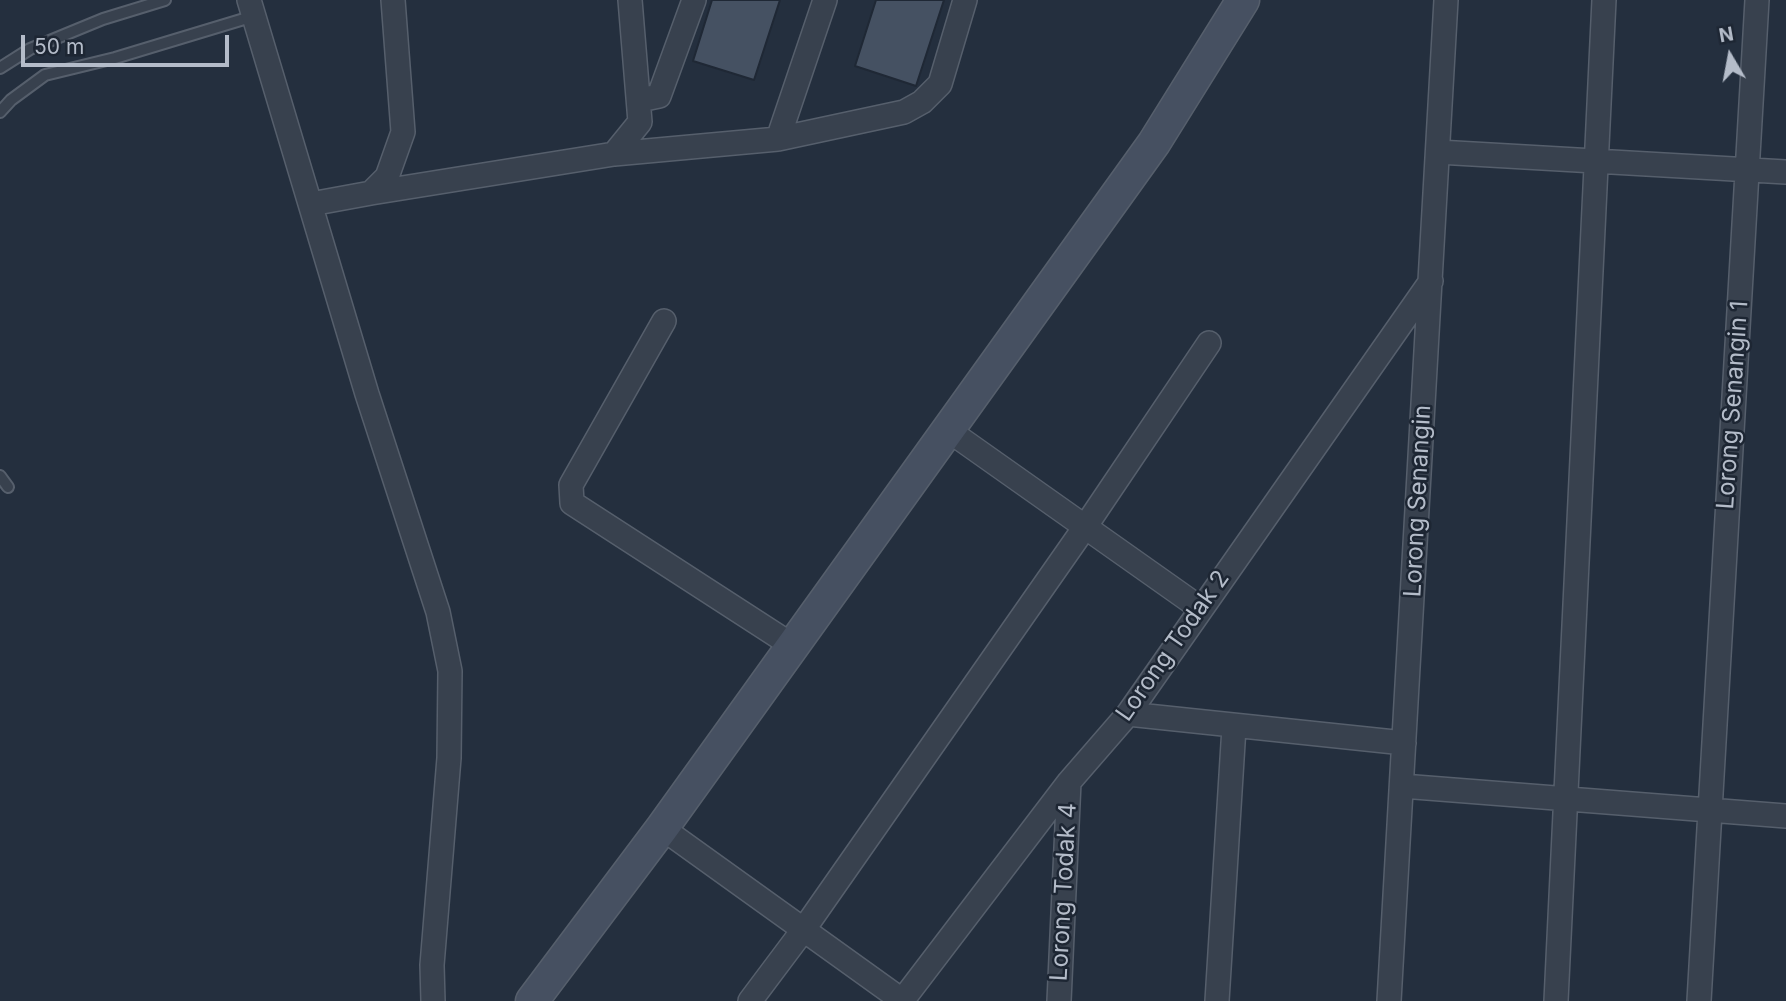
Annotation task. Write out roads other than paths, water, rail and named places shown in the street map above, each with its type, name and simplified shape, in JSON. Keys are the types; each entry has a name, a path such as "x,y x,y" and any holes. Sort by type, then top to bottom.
{"street":[{"path":"371,193 387,177 403,132 393,0"},
{"path":"614,154 640,122 630,0"},
{"path":"640,100 659,96 694,0"},
{"path":"778,139 825,0"},
{"path":"311,204 614,154 778,139 904,112 922,102 940,84 965,0"},
{"path":"533,1001 662,828 1154,143 1243,0"},
{"name":"Lorong Senangin","path":"1390,1001 1446,0"},
{"path":"1556,1001 1594,161 1604,0"},
{"name":"Lorong Senangin 1","path":"1699,1001 1757,0"},
{"path":"251,8 367,394 438,612 450,671 449,758 432,965 433,1001"},
{"path":"1438,152 1786,172"},
{"name":"Lorong Todak 2","path":"903,1000 1069,782 1128,714 1431,281"},
{"path":"664,321 571,485 572,503 793,646"},
{"path":"750,1001 804,929 1085,527 1209,343"},
{"path":"948,430 1200,608"},
{"path":"1128,714 1404,743"},
{"path":"1217,1001 1234,727"},
{"name":"Lorong Todak 4","path":"1059,1001 1069,782"},
{"path":"1402,786 1786,816"},
{"path":"662,828 903,1000"}],"lane":[{"path":"0,68 42,44 103,19 165,0"},
{"path":"0,112 11,100 45,75 115,58 251,8"},
{"path":"0,476 8,487"}]}
